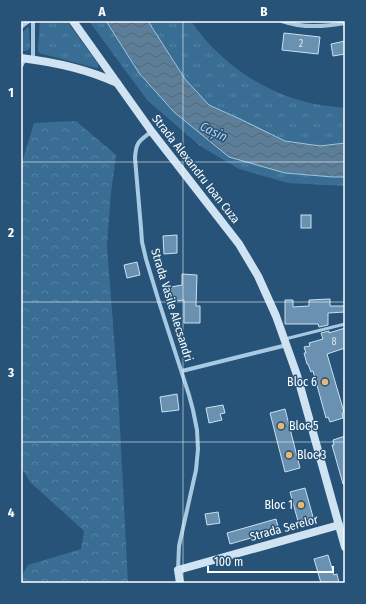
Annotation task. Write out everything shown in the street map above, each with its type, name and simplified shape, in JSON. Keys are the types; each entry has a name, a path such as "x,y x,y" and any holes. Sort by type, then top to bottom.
{"main road":[{"name":"Strada Alexandru Ioan Cuza","path":"73,21 152,132 230,232 248,258 267,293 286,342 304,396 342,525 345,547"},
{"path":"27,59 92,73 118,83"},
{"name":"Strada Serelor","path":"178,570 342,525"},
{"path":"178,570 180,583"}],"street":[{"path":"21,27 29,21"},
{"path":"21,66 27,59 33,21"},
{"path":"282,21 296,25 312,26 328,26 345,23"},
{"name":"Strada Vasile Alecsandri","path":"152,132 138,143 135,158 142,242 152,280 182,372 194,415 198,449 194,477 179,546 178,570"},
{"name":"Strada Vasile Alecsandri","path":"182,372 286,342"}],"lane":[{"path":"286,342 345,324"}],"green space":[{"path":"40,21 67,21 98,64 98,68 39,53"},
{"path":"89,21 106,21 139,73 333,177 345,177 345,186 288,183 239,169 200,146 147,100"},
{"path":"148,21 191,21 216,51 247,76 283,95 321,105 345,108 345,143 320,146 285,141 209,105 185,79"},
{"path":"29,27 30,48 27,51 21,51 21,34"},
{"path":"76,121 116,155 107,245 118,390 128,583 21,583 21,577 28,565 81,549 84,531 30,482 21,467 21,166 34,123"}],"water":[{"name":"Cașin","path":"106,21 148,21 185,79 209,105 285,141 320,146 345,143 345,177 285,173 229,157 174,112 139,73"}],"building":[{"path":"284,33 320,37 318,54 282,50"},
{"path":"345,41 345,54 333,56 331,44"},
{"path":"301,215 311,215 311,228 301,228"},
{"path":"177,235 177,253 164,254 163,236"},
{"path":"137,262 140,275 127,278 124,265"},
{"path":"182,274 197,275 196,306 200,306 200,323 184,323 184,300 167,302 165,288 182,285"},
{"path":"330,299 330,306 345,306 345,312 328,313 328,325 319,327 318,324 285,324 285,300 293,300 293,307 309,306 309,300"},
{"name":"Bloc 6","path":"345,328 345,348 327,354 344,412 342,413 343,418 330,422 328,417 326,418 313,371 311,372 307,364 304,347 310,346 309,343 323,339 321,333 329,331 329,333"},
{"path":"177,394 179,410 162,412 160,397"},
{"path":"223,405 225,413 220,414 222,420 209,423 206,408"},
{"path":"285,409 300,468 285,472 270,413"},
{"path":"345,436 345,484 343,484 332,445 334,445 333,440"},
{"name":"Bloc 1","path":"305,488 313,517 298,521 290,492"},
{"path":"218,512 220,523 207,525 205,514"},
{"path":"276,519 279,530 230,544 227,533"},
{"path":"328,555 334,575 337,574 339,583 321,583 314,559"}],"place":[{"name":"Bloc 6","path":"325,382"},
{"name":"Bloc 5","path":"281,426"},
{"name":"Bloc 3","path":"289,455"},
{"name":"Bloc 1","path":"301,505"}]}
